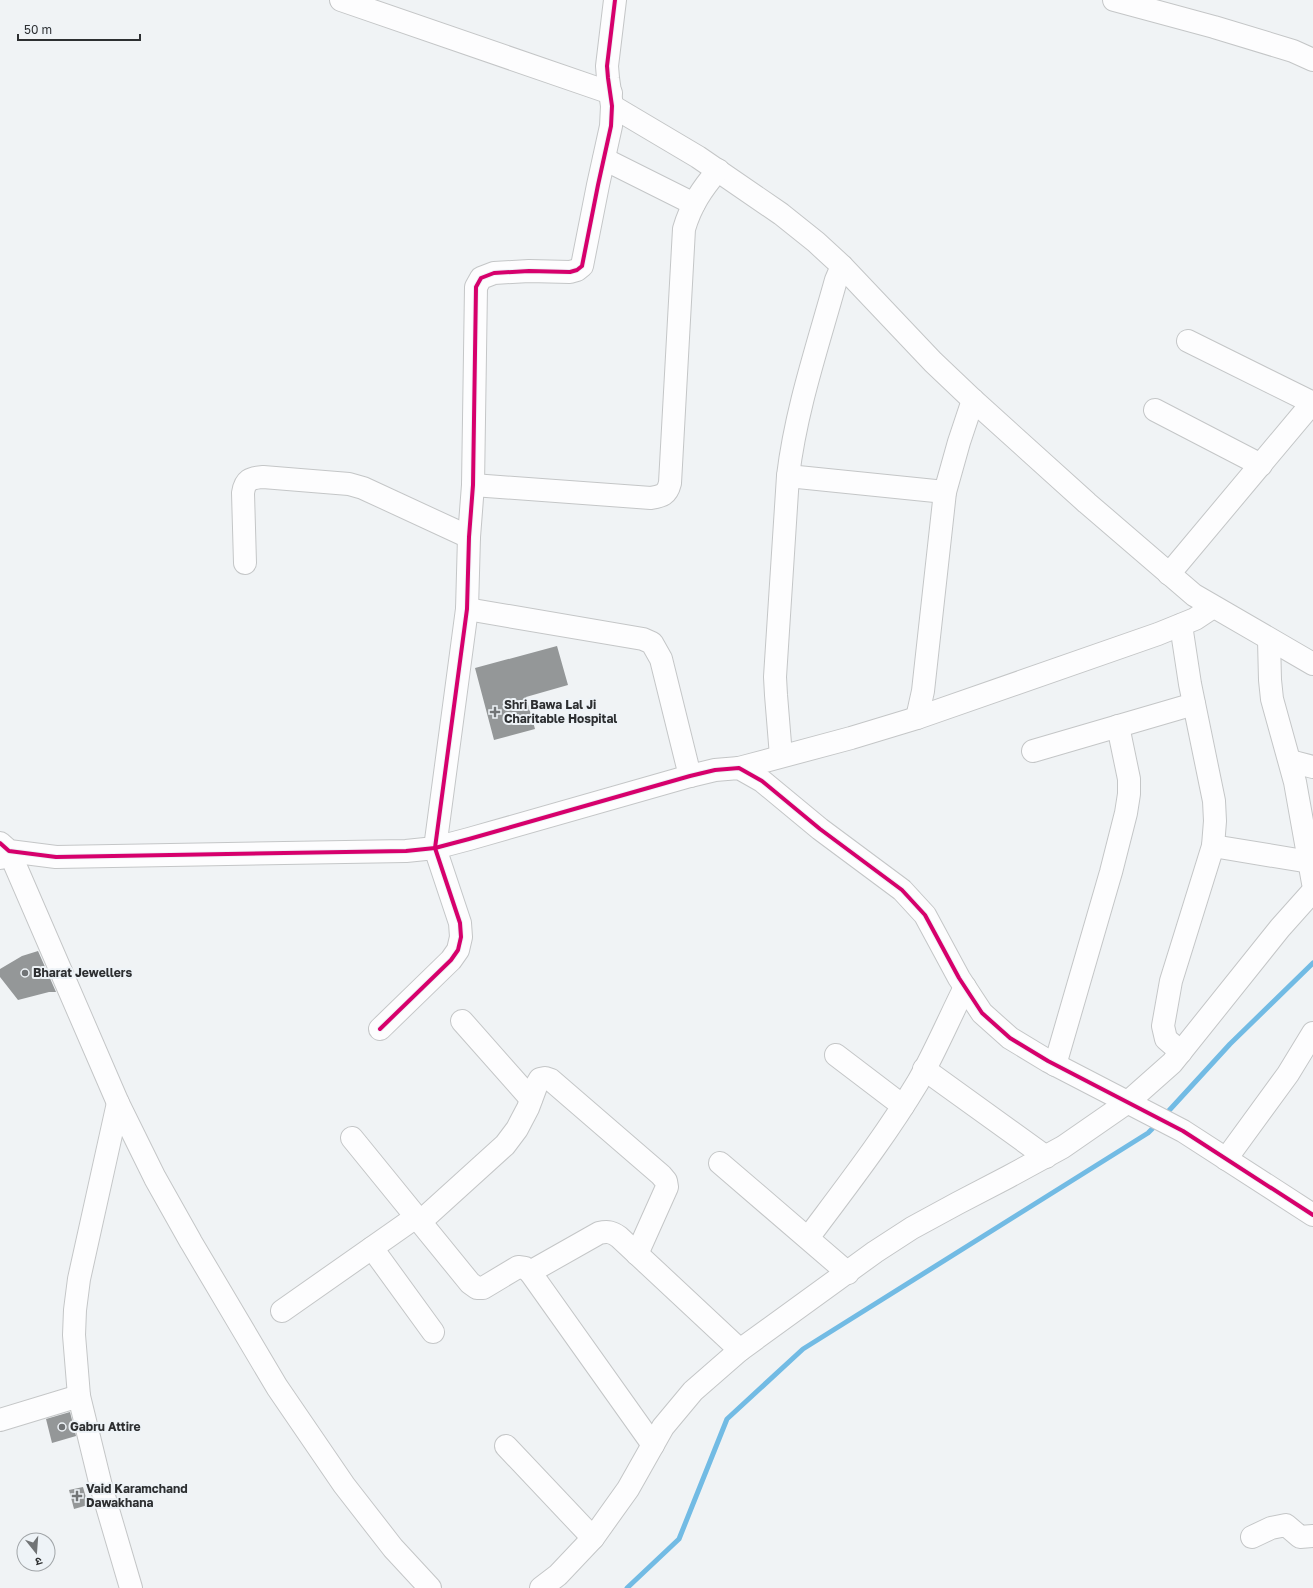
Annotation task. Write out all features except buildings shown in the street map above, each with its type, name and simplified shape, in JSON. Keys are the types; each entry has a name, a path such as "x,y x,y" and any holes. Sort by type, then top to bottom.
{"street":[{"path":"341,0 611,99 718,170 780,214 816,242 842,266 933,362 973,400 1086,503 1194,595 1269,640 1313,664"},
{"path":"380,1029 451,960 458,950 461,937 460,923 435,848 467,609 469,537 473,485 476,287 481,278 494,273 529,271 570,272 577,270 582,266 611,126 611,99 607,66 615,0"},
{"path":"1114,0 1214,27 1293,51 1313,60"},
{"path":"604,159 694,204"},
{"path":"473,485 651,498 662,496 668,491 670,484 684,229 689,211 702,190 718,170"},
{"path":"781,756 775,677 788,476 792,447 802,400 836,280 842,266"},
{"path":"1169,574 1313,402 1188,341"},
{"path":"918,718 923,691 945,492 958,442 973,400"},
{"path":"1155,410 1261,465"},
{"path":"788,476 945,492"},
{"path":"245,563 243,493 244,485 247,481 253,478 279,478 349,484 363,488 469,537"},
{"path":"3,851 56,857 383,852 435,848 690,776 715,770 739,768 851,738 918,718 1181,625 1194,619 1213,606"},
{"path":"467,609 643,639 652,643 661,659 690,776"},
{"path":"1181,625 1190,684 1214,801 1215,821 1213,846 1171,980 1163,1026 1166,1039 1181,1052"},
{"path":"1269,640 1272,700 1290,761 1300,806 1313,883"},
{"path":"1033,750 1194,704"},
{"path":"1055,1065 1111,872 1126,813 1129,794 1129,778 1118,726"},
{"path":"1290,761 1313,767"},
{"path":"739,768 762,781 820,829 902,890 925,915 965,987 982,1014 1010,1038 1055,1065 1183,1131 1313,1215"},
{"path":"1213,846 1310,862"},
{"path":"3,851 118,1102 155,1178 184,1229 277,1387 344,1485 393,1548 430,1588"},
{"path":"542,1588 558,1575 593,1538 628,1489 663,1427 693,1391 740,1350 875,1252 912,1228 1046,1157 1135,1106 1163,1071 1181,1052 1280,928 1313,891"},
{"path":"808,1238 876,1147 903,1106 924,1069 965,987"},
{"path":"462,1021 531,1099"},
{"path":"1226,1159 1288,1074 1313,1033"},
{"path":"836,1055 903,1106"},
{"path":"924,1069 1046,1157"},
{"path":"282,1311 372,1248 418,1219 505,1145 517,1129 528,1108 537,1084 540,1079 545,1078 551,1080 666,1180 666,1187 637,1254"},
{"path":"118,1102 79,1278 74,1310 74,1335 79,1396 101,1486 131,1588"},
{"path":"352,1138 470,1283 477,1288 483,1288 518,1267 525,1268 530,1272 653,1445"},
{"path":"720,1163 848,1273"},
{"path":"530,1272 599,1232 607,1231 619,1236 740,1350"},
{"path":"372,1248 433,1332"},
{"path":"0,1420 79,1396"},
{"path":"506,1446 593,1538"},
{"path":"1252,1537 1271,1528 1286,1526 1300,1537 1313,1536"}],"waterway":[{"path":"1164,1116 1230,1044 1313,963"},
{"path":"627,1588 679,1539 727,1419 803,1349 1148,1133 1158,1123"}],"cycle path":[{"path":"380,1029 451,960 458,950 461,937 460,923 435,848 467,609 469,537 473,485 476,287 481,278 494,273 529,271 570,272 577,270 582,266 611,126 612,106 607,66 615,0"},
{"path":"0,843 9,851 56,857 406,851 435,848 690,776 715,770 739,768 762,781 820,829 902,890 925,915 959,978 982,1013 1010,1038 1048,1061 1183,1131 1313,1215"}],"place":[{"name":"Shri Bawa Lal Ji Charitable Hospital","path":"495,712"},
{"name":"Bharat Jewellers","path":"25,973"},
{"name":"Gabru Attire","path":"62,1427"},
{"name":"Vaid Karamchand Dawakhana","path":"77,1496"}]}
